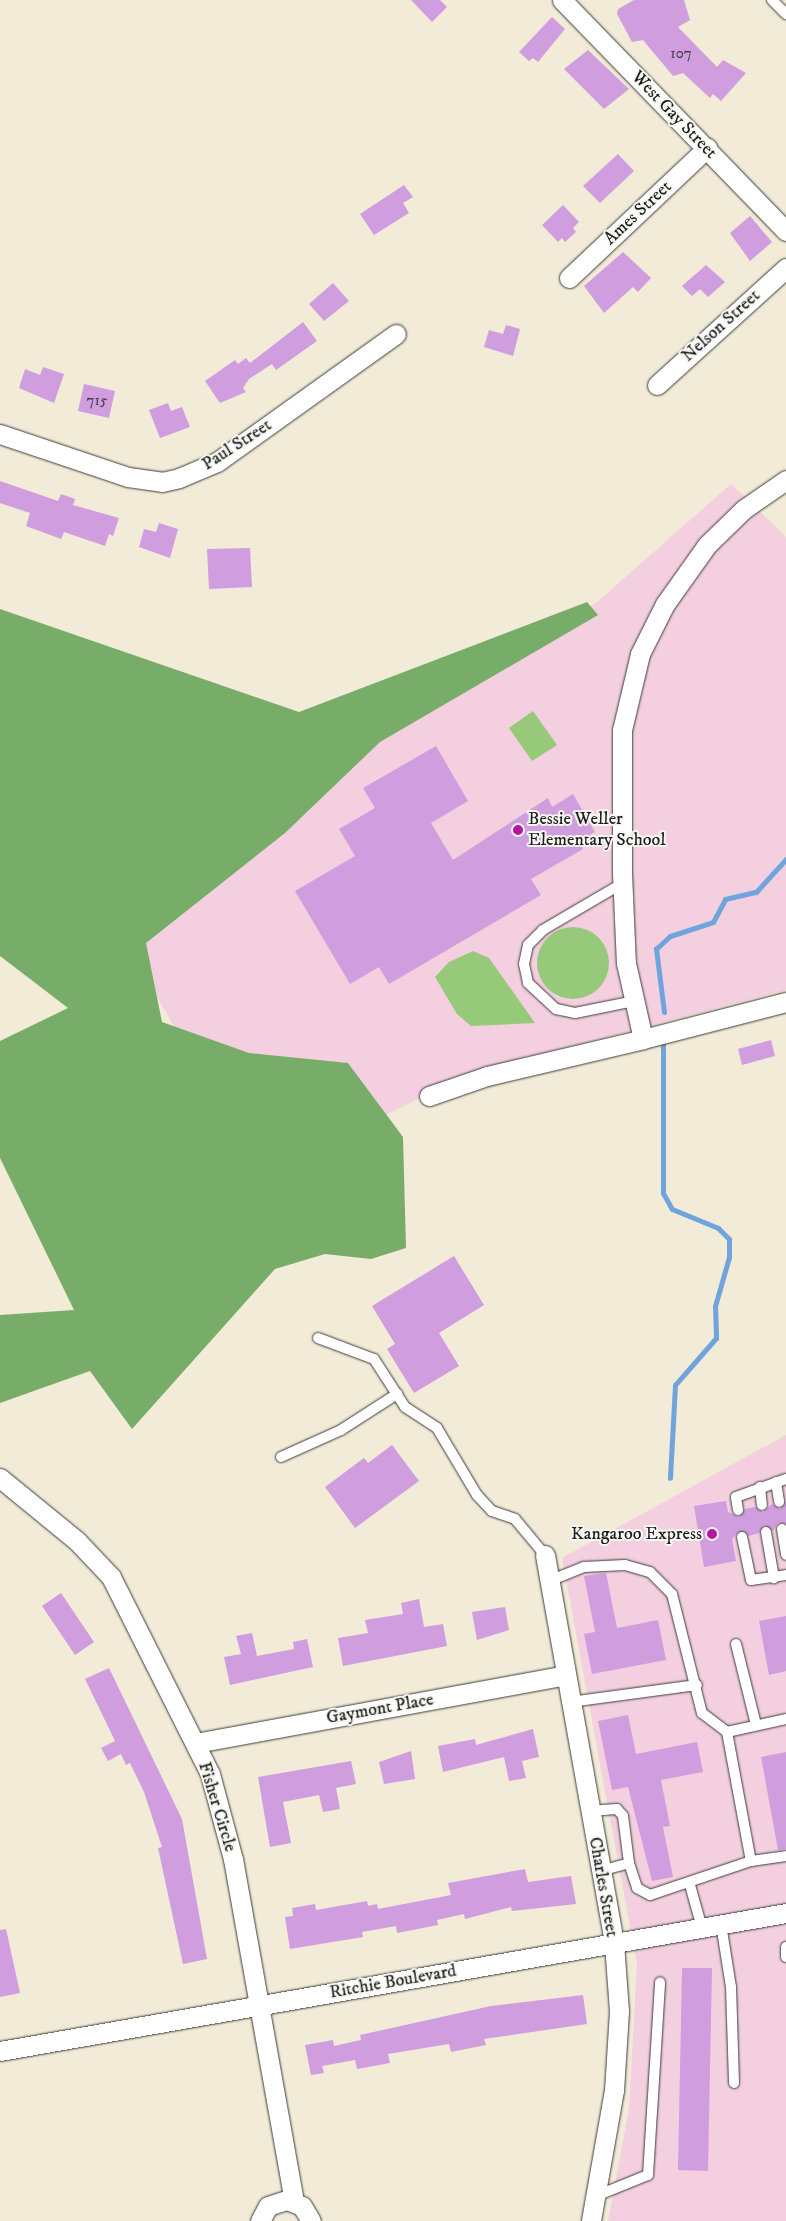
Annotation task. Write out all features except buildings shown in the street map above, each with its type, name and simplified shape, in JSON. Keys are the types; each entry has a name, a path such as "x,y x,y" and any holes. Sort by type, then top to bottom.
{"street":[{"name":"West Gay Street","path":"571,2 786,231"},
{"name":"Ames Street","path":"569,278 707,148"},
{"name":"Nelson Street","path":"657,385 786,268"},
{"name":"Paul Street","path":"0,434 128,477 162,482 179,478 217,462 396,334"},
{"path":"642,1039 626,963 623,883 622,730 640,654 664,604 707,545 744,509 786,480"},
{"path":"429,1096 487,1076 786,1002"},
{"name":"Fisher Circle","path":"0,1478 77,1541 111,1577 196,1743 224,1817 260,2004 294,2201 310,2221"},
{"name":"Charles Street","path":"545,1555 614,1943 619,2054 591,2221"},
{"name":"Gaymont Place","path":"196,1743 565,1675"},
{"name":"Ritchie Boulevard","path":"0,2051 786,1913"},
{"path":"260,2221 272,2204 294,2201"}],"lane":[{"path":"772,0 786,14"},
{"path":"623,883 543,930 528,945 524,964 534,990 556,1009 575,1013 634,1002"},
{"path":"318,1338 374,1359 405,1407 437,1428 477,1495 492,1510 514,1519 545,1555"},
{"path":"282,1456 341,1430 397,1394"},
{"path":"738,1510 736,1497 781,1480 779,1502"},
{"path":"760,1487 762,1505"},
{"path":"782,1529 786,1555"},
{"path":"766,1532 774,1578"},
{"path":"742,1537 751,1580 786,1575"},
{"path":"549,1581 594,1565 626,1565 650,1572 678,1608 702,1713 727,1732 752,1861"},
{"path":"736,1644 756,1725"},
{"path":"570,1702 697,1685"},
{"path":"727,1732 786,1719"},
{"path":"590,1811 617,1808 623,1816 629,1864 637,1888 650,1895 690,1885 752,1861 786,1856"},
{"path":"600,1871 629,1864"},
{"path":"690,1885 702,1928"},
{"path":"721,1924 732,1986 734,2083"},
{"path":"786,1947 786,1957"},
{"path":"596,2196 648,2176 660,1982"}],"shaded area":[{"name":"Bessie Weller Elementary School","path":"731,484 786,537 786,990 471,1073 259,1177 119,929 381,730 504,661 597,602"},
{"path":"786,1435 786,2221 608,2221 629,2109 637,1964 562,1558"}],"green space":[{"path":"587,602 598,615 380,742 285,833 146,943 162,1022 249,1053 348,1063 403,1137 406,1248 371,1259 325,1254 275,1269 132,1429 90,1371 0,1403 0,1315 74,1310 0,1158 0,1041 68,1008 0,956 0,609 299,712"},
{"path":"533,711 557,745 532,761 509,728"},
{"path":"573,927 587,930 599,937 606,949 609,963 606,977 599,989 587,996 573,999 559,996 547,989 540,977 537,963 540,949 547,937 559,930"},
{"path":"473,951 489,958 535,1023 471,1026 457,1014 435,977 449,962"}],"waterway":[{"path":"664,1012 656,949 670,936 713,922 725,899 756,892 786,859"},
{"path":"663,1044 663,1193 672,1209 718,1228 729,1239 729,1257 715,1306 716,1338 675,1385 670,1478"}],"place":[{"name":"Bessie Weller Elementary School","path":"518,830"},
{"name":"Kangaroo Express","path":"712,1534"}]}
